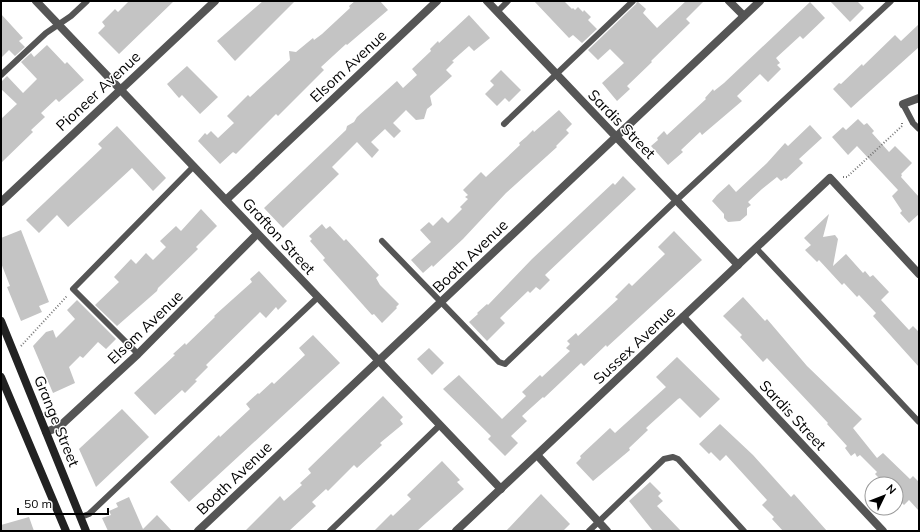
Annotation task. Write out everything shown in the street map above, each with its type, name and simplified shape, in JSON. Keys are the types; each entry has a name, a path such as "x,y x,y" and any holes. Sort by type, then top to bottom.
{"main road":[{"name":"Grange Street","path":"1,321 3,334 46,432 86,531"},
{"path":"1,377 66,531"}],"street":[{"name":"Grafton Street","path":"36,1 194,166 317,298 501,489"},
{"name":"Pioneer Avenue","path":"1,202 215,1"},
{"name":"Elsom Avenue","path":"226,200 437,1"},
{"name":"Sardis Street","path":"487,1 738,265"},
{"path":"729,1 744,16"},
{"name":"Booth Avenue","path":"198,531 760,1"},
{"path":"903,104 919,98"},
{"name":"Sussex Avenue","path":"456,531 830,178 919,274"},
{"name":"Elsom Avenue","path":"46,432 59,427 138,354 257,234"},
{"name":"Sardis Street","path":"683,317 882,531"},
{"path":"537,455 607,531"}],"lane":[{"path":"1,75 46,33 87,1"},
{"path":"497,12 508,1"},
{"path":"504,124 633,1"},
{"path":"382,241 499,362 505,364 676,200 892,1"},
{"path":"903,104 913,122 919,129"},
{"path":"138,354 73,289 194,166"},
{"path":"756,248 919,422"},
{"path":"81,517 89,514 317,298"},
{"path":"330,531 440,425"},
{"path":"589,531 664,459 673,457 678,459 744,531"}],"path":[{"path":"847,177 902,126 902,122"},
{"path":"20,346 73,289"}],"building":[{"path":"129,1 174,1 119,54 98,33 105,26 102,22 115,9 118,12"},
{"path":"263,1 295,1 235,61 217,41"},
{"path":"355,1 380,1 388,10 347,45 346,44 321,67 324,70 278,116 276,114 236,154 233,152 220,164 198,141 205,133 207,135 211,131 218,138 234,123 227,116 248,95 250,97 290,60 289,51 296,52 313,38 314,40 322,34 350,8 349,6"},
{"path":"534,1 564,1 572,9 573,8 575,10 578,7 583,12 584,10 591,17 588,20 597,29 582,43 573,35 569,38"},
{"path":"637,1 646,9 643,13 657,28 686,1 704,1 686,19 690,23 627,86 630,89 617,101 602,83 624,63 610,49 598,60 588,50 636,4"},
{"path":"830,1 857,1 864,8 850,22"},
{"path":"810,2 825,18 803,39 800,36 776,58 780,63 777,65 781,69 768,82 760,74 737,96 742,101 702,135 700,132 681,150 683,152 668,165 651,146 658,140 657,138 664,131 667,135 706,99 705,98 713,89 714,91 724,83"},
{"path":"1,14 23,38 19,41 25,47 15,56 9,50 1,58"},
{"path":"469,15 490,38 474,51 469,46 452,61 454,62 446,70 452,76 430,96 432,105 427,109 424,119 416,120 406,110 393,123 401,131 394,138 385,129 371,142 379,150 372,158 357,142 332,167 339,174 283,228 264,208 346,130 347,126 354,122 357,117 397,81 403,88 417,75 412,69 431,51 430,49 438,41 439,43"},
{"path":"919,24 919,47 851,108 833,89 839,83 841,84 862,64 863,66 895,35 901,41"},
{"path":"47,45 65,64 67,62 84,80 59,102 56,99 41,113 45,117 31,130 33,132 1,163 1,119 17,104 1,89 1,82 7,76 23,93 37,79 21,62 31,53 34,57"},
{"path":"187,66 218,97 200,114 182,95 179,98 167,84"},
{"path":"501,70 521,90 509,102 505,98 497,106 485,94 494,85 490,81"},
{"path":"559,110 572,124 566,130 569,133 556,146 557,147 506,193 463,239 433,267 432,265 423,273 411,260 431,242 420,230 429,222 433,226 442,217 448,223 462,209 460,207 468,199 465,197 468,195 463,190 481,172 486,177 520,145 519,143 533,130 534,132"},
{"path":"858,119 864,125 867,123 874,131 872,133 889,152 895,146 912,163 901,174 901,177 919,197 919,214 909,223 900,213 902,211 892,196 898,190 857,146 848,155 832,137 843,127 846,130"},
{"path":"810,125 822,138 799,159 803,163 786,179 785,178 781,181 777,177 762,189 748,202 751,205 747,208 747,215 740,221 728,222 724,218 724,214 712,201 717,195 729,184 736,192 767,163 785,143 788,146"},
{"path":"117,126 166,178 153,191 132,168 68,227 57,215 39,233 26,220 102,148 98,144"},
{"path":"623,176 636,189 545,275 550,280 540,290 536,287 530,293 528,291 500,318 505,323 487,341 469,322 487,304 488,305 532,259 613,183 615,185"},
{"path":"201,209 217,226 196,247 198,249 158,288 157,291 117,326 95,305 119,282 114,277 131,259 136,264 146,253 153,260 166,247 160,241 176,226 181,231"},
{"path":"829,214 823,237 835,235 838,239 833,266 846,254 863,273 865,271 870,277 873,275 889,292 881,300 909,330 913,326 919,332 919,367 873,316 876,313 859,295 857,297 844,283 842,285 819,260 817,262 805,250 811,245 804,238"},
{"path":"322,224 326,229 330,226 344,241 346,239 379,275 376,278 380,285 399,304 382,323 374,314 372,315 323,260 325,258 310,241 312,239 309,236"},
{"path":"21,230 49,302 39,306 42,312 21,321 7,287 10,286 1,263 1,238"},
{"path":"674,231 702,260 607,347 606,345 584,366 581,363 544,398 543,397 522,416 527,421 511,436 518,443 505,456 488,439 491,436 443,389 459,375 502,419 526,396 522,392 540,375 542,377 570,351 566,348 570,344 567,341 576,333 578,336 618,299 615,297 629,283 632,286 665,254 658,247"},
{"path":"259,271 287,301 278,310 276,307 266,318 260,312 206,365 208,367 185,393 182,390 155,415 134,393 175,355 173,354 185,343 186,345 215,317 214,316 252,282 250,279"},
{"path":"743,297 765,321 767,319 807,366 862,419 853,428 877,458 883,453 910,479 913,476 919,482 919,511 909,500 904,505 904,476 877,476 875,474 877,472 860,455 857,457 855,453 851,456 845,448 847,446 827,424 828,423 767,358 763,362 740,337 742,335 723,316"},
{"path":"77,300 116,339 106,349 98,342 83,358 80,356 69,367 75,383 53,393 33,346 46,332 53,330 56,338 75,319 67,310"},
{"path":"313,335 340,363 189,502 170,482 219,435 220,437 250,409 246,404 272,382 274,384 305,355 299,348"},
{"path":"429,348 444,363 432,375 417,359"},
{"path":"677,357 720,399 700,418 680,398 678,399 646,428 648,430 629,448 630,450 593,481 576,463 581,458 580,456 610,428 615,433 666,387 656,377"},
{"path":"383,396 403,417 400,420 403,424 380,443 382,445 357,468 354,465 328,491 326,489 312,502 316,506 289,531 245,531 280,496 284,501 302,485 300,483 311,473 308,469"},
{"path":"122,409 149,437 96,487 79,449"},
{"path":"720,424 753,455 791,497 794,494 827,531 783,531 772,519 774,517 762,505 767,500 726,455 720,461 711,452 709,454 699,444"},
{"path":"442,461 460,480 457,482 464,489 417,531 374,531 391,514 393,516 411,499 407,495"},
{"path":"650,482 661,493 658,496 663,501 657,506 681,531 653,531 629,501"},
{"path":"541,494 570,524 563,531 506,531"},
{"path":"129,497 143,529 157,515 172,531 108,531 102,518 111,515 109,511 118,507 116,503"},
{"path":"29,517 34,531 1,531 1,525"}]}
